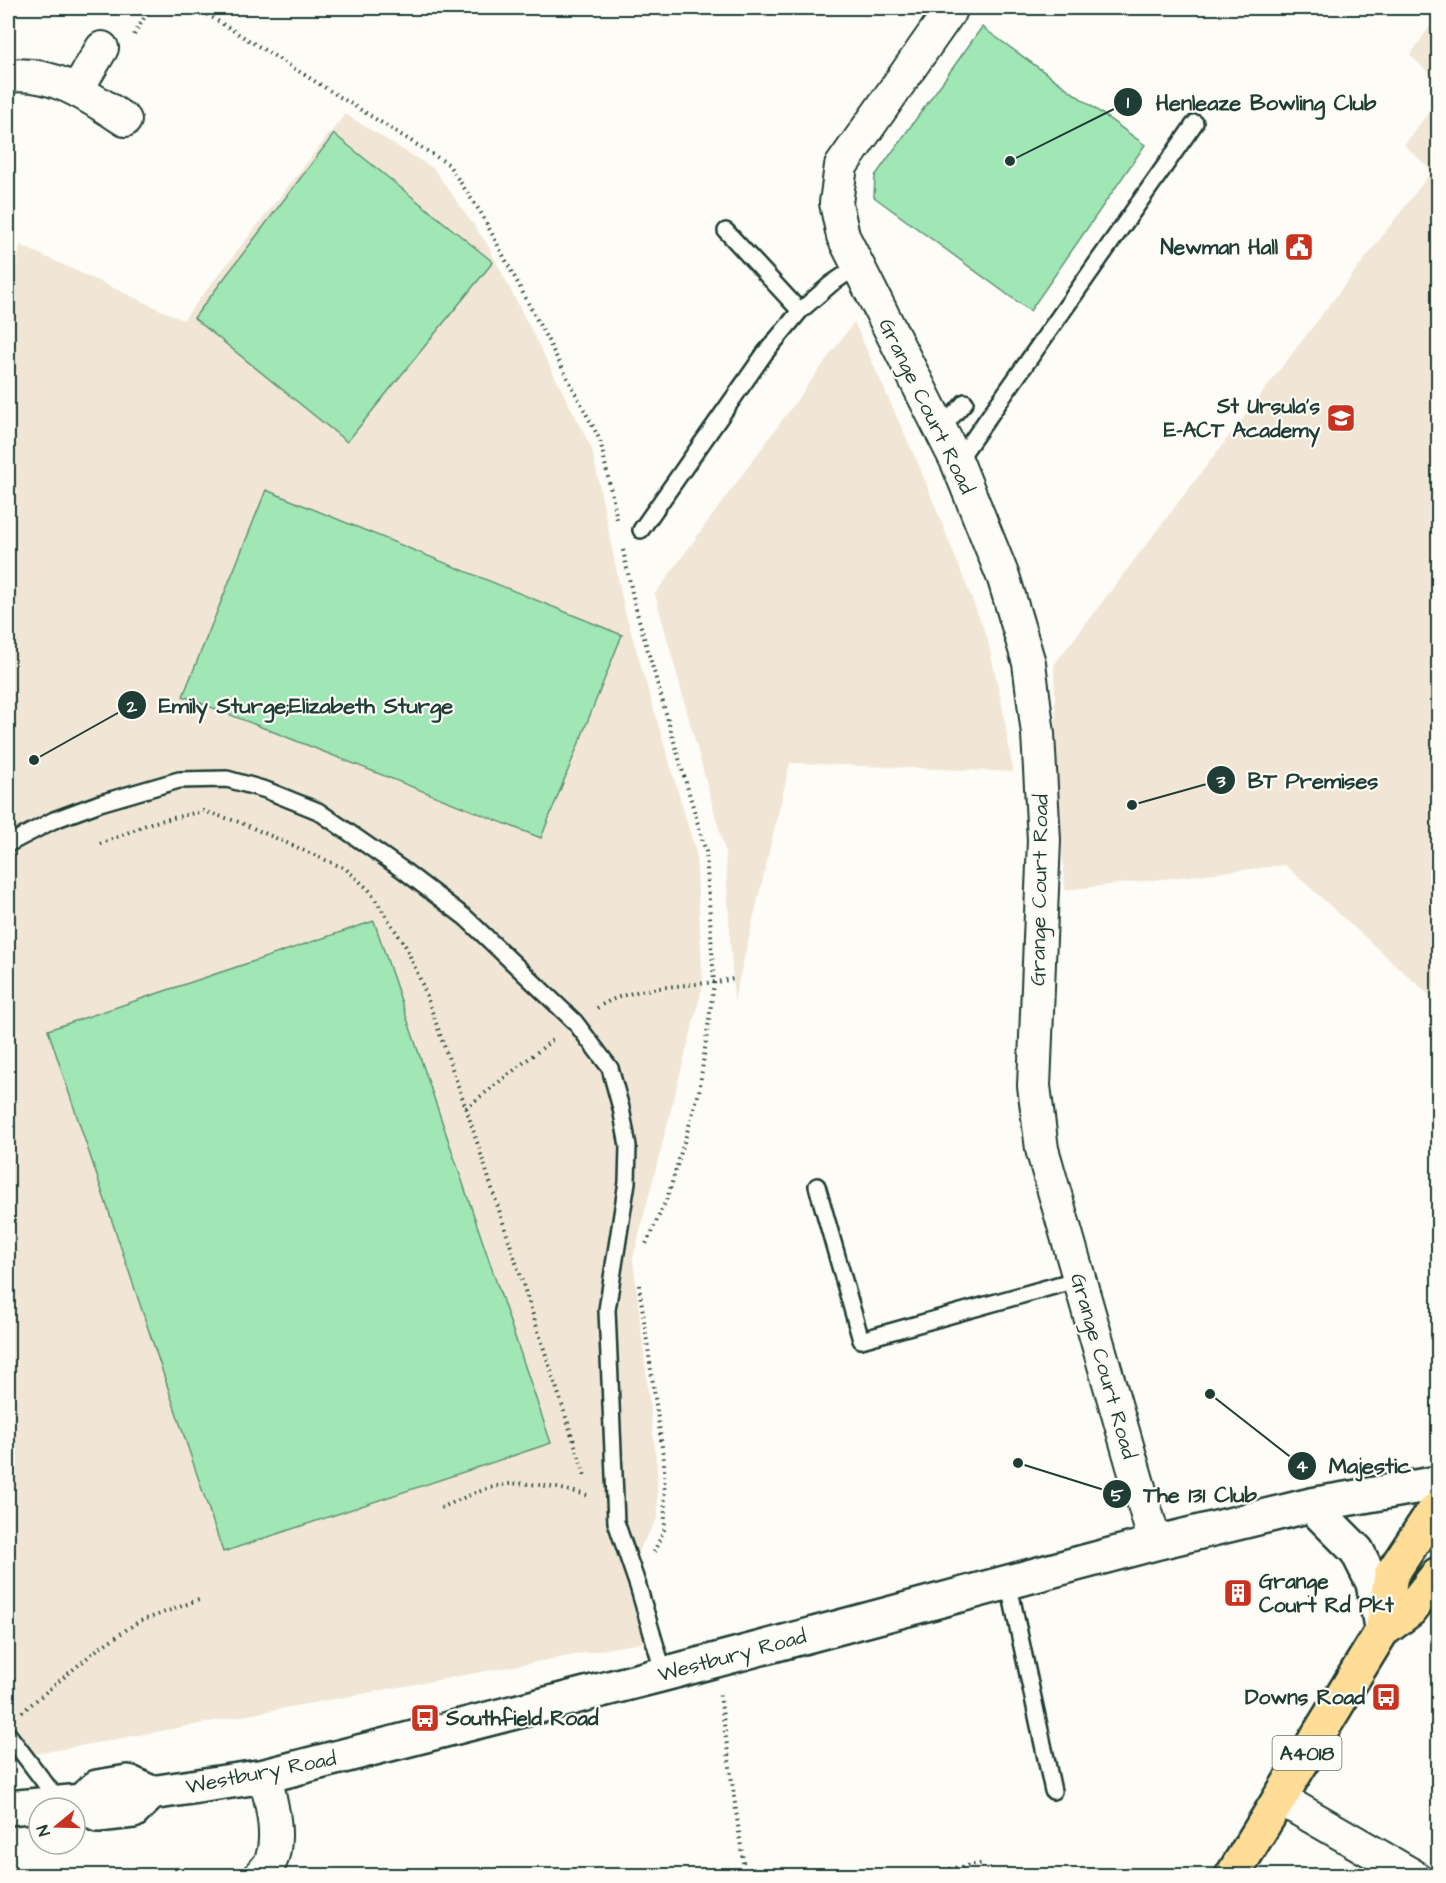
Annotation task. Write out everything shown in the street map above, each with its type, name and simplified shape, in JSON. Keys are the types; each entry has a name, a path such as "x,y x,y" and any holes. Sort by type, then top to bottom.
{"main road":[{"name":"Westbury Road","path":"81,1796 97,1787 128,1782 151,1793 265,1776 664,1674 1008,1581 1311,1505 1438,1483"},
{"path":"1311,1505 1357,1551 1373,1583 1382,1631"},
{"name":"A4018","path":"1382,1631 1391,1575 1438,1508"},
{"name":"A4018","path":"1232,1875 1382,1631 1410,1610 1438,1574"},
{"name":"Westbury Road","path":"8,1808 27,1806"}],"street":[{"name":"Grange Court Road","path":"951,8 841,166 836,202 843,236 957,462 1004,579 1029,663 1038,734 1044,840 1034,1086 1042,1149 1155,1544"},
{"path":"77,90 102,48"},
{"path":"8,76 20,74 49,80 77,90 125,120"},
{"path":"260,1875 270,1864 274,1843 275,1816 265,1776"},
{"path":"1279,1798 1414,1875"}],"lane":[{"path":"957,462 1195,123"},
{"path":"726,231 800,311"},
{"path":"641,530 765,353 800,311 831,284 859,265"},
{"path":"941,429 965,402"},
{"path":"8,844 54,820 100,802 179,780 227,779 266,790 318,811 403,870 466,918 576,1022 610,1068 628,1146 627,1182 607,1310 616,1522 664,1674"},
{"path":"817,1186 861,1340 1079,1279"},
{"path":"1008,1581 1053,1791"},
{"path":"10,1737 65,1796"}],"path":[{"path":"197,8 448,164 481,213 600,440 619,528"},
{"path":"621,539 635,606 706,852 714,983 699,1092 668,1197 645,1245"},
{"path":"100,844 151,823 204,812 239,822 346,869 369,890 406,947 423,986 466,1108 592,1497 570,1491 525,1485 504,1485 468,1495 441,1508"},
{"path":"638,1275 664,1461 665,1528 638,1586"},
{"path":"17,1716 99,1648 138,1622 201,1599"},
{"path":"715,1660 745,1875"},
{"path":"908,1875 984,1863"}],"shaded area":[{"path":"1438,15 1438,82 1410,55"},
{"name":"St Ursula's E-ACT Academy","path":"1438,100 1438,1003 1285,865 1065,890 1057,769 1054,665 1432,171 1404,145"},
{"path":"345,114 434,169 487,244 592,449 624,608 696,853 703,985 633,1258 657,1467 658,1517 624,1576 645,1642 8,1759 8,316 20,245 183,320"},
{"path":"854,322 920,468 987,637 1002,704 1013,772 790,763 734,1001 725,851 655,594"}],"green space":[{"path":"982,27 1145,145 1030,311 874,197 875,176"},
{"path":"334,134 493,262 347,442 194,318"},
{"path":"266,490 622,635 541,838 183,696"},
{"path":"374,921 551,1443 223,1552 48,1030"}],"place":[{"name":"Henleaze Bowling Club","path":"1010,161"},
{"name":"Newman Hall","path":"1299,247"},
{"name":"St Ursula's E-ACT Academy","path":"1341,418"},
{"name":"Emily Sturge;Elizabeth Sturge","path":"34,760"},
{"name":"BT Premises","path":"1132,805"},
{"name":"Majestic","path":"1210,1394"},
{"name":"The 131 Club","path":"1018,1463"},
{"name":"Grange Court Rd Pkt","path":"1238,1593"},
{"name":"Downs Road","path":"1386,1697"},
{"name":"Southfield Road","path":"425,1718"}]}
